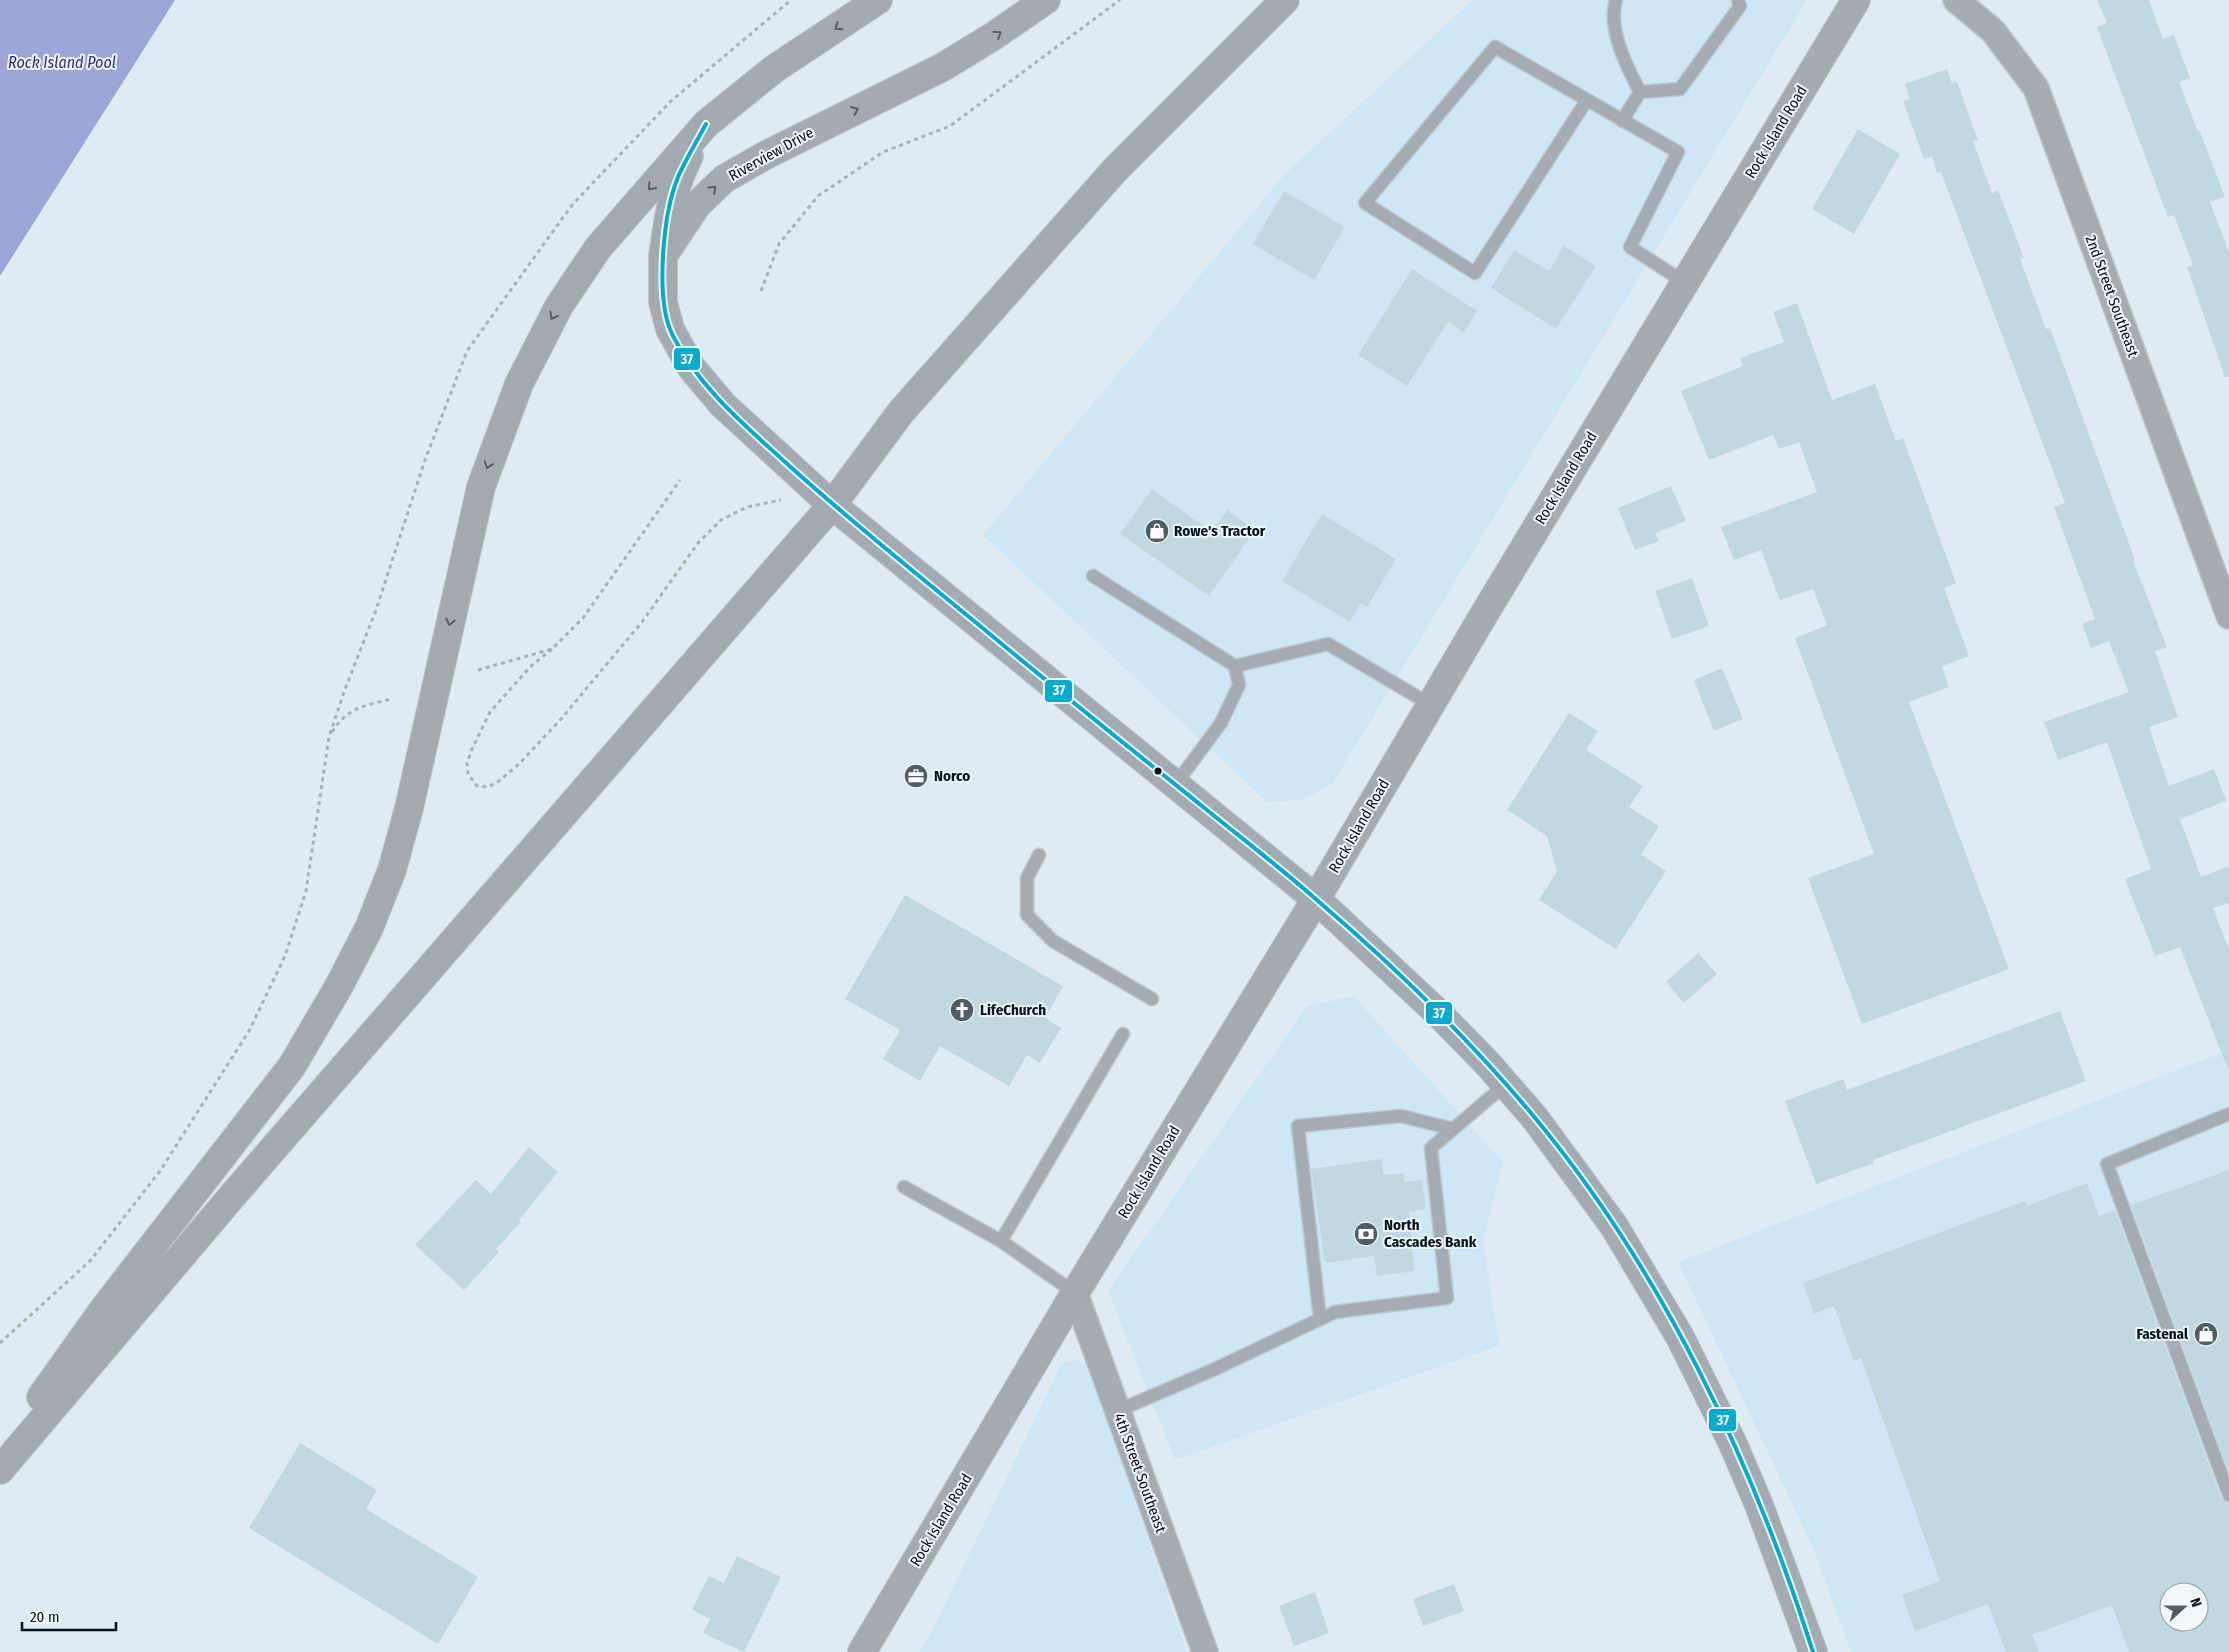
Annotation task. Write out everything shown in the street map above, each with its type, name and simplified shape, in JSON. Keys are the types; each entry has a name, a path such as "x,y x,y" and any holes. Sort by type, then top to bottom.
{"highway":[{"path":"0,1458 102,1310 292,1066 352,962 381,897 399,845 421,757 474,511 487,467 519,384 559,306 598,248 706,124 774,69 878,0"},
{"path":"0,1470 228,1202 832,505 901,412 1114,171 1285,0"},
{"path":"663,256 670,207 678,179 706,124"}],"main road":[{"name":"Riverview Drive","path":"663,256 697,205 724,179 766,155 943,67 992,37 1046,0"},
{"name":"Rock Island Road","path":"862,1652 1075,1293 1316,899 1684,282 1856,0"},
{"path":"663,256 663,302 670,329 691,366 723,405 832,505 1316,899 1437,1012 1506,1084 1540,1124 1609,1218 1654,1290 1680,1337 1729,1436 1759,1505 1813,1652"}],"street":[{"name":"2nd Street Southeast","path":"1956,0 1994,31 2036,88 2229,616"},
{"name":"4th Street Southeast","path":"1075,1293 1205,1652"}],"lane":[{"path":"1616,0 1612,12 1623,59 1640,92"},
{"path":"1640,92 1680,89 1740,6 1738,0"},
{"path":"1587,100 1475,273 1365,203 1495,47 1678,152 1630,247 1684,282"},
{"path":"1622,121 1640,92"},
{"path":"1094,576 1235,666 1239,685 1221,723 1175,785"},
{"path":"1235,666 1328,644 1431,705"},
{"path":"1039,855 1027,878 1027,915 1053,941 1152,999"},
{"path":"1001,1241 1123,1034"},
{"path":"1117,1411 1215,1369 1335,1312 1446,1298 1431,1148 1506,1084"},
{"path":"2229,1114 2108,1164 2229,1496"},
{"path":"1320,1320 1298,1126 1402,1116 1453,1129"},
{"path":"904,1187 1001,1241 1075,1293"}],"path":[{"path":"761,291 779,244 818,196 883,152 950,126 1120,0"},
{"path":"680,480 583,618 552,649 530,667 490,712 467,763 468,774 477,786 488,787 499,782 519,764 561,719 642,622 698,543 721,520 747,507 787,499"},
{"path":"478,670 552,649"},
{"path":"0,1343 90,1261 160,1171 249,1031 285,956 306,892 329,737 339,721 356,707 391,700"}],"shaded area":[{"path":"1472,0 1807,0 1333,783 1303,800 1267,802 983,535 1284,175"},
{"path":"1354,996 1503,1162 1483,1241 1500,1345 1175,1460 1108,1291 1307,1006"},
{"path":"2229,1050 2229,1652 1851,1652 1813,1548 1678,1262"},
{"path":"1077,1360 1088,1368 1091,1375 1187,1652 919,1652 932,1631 1060,1367 1067,1361"}],"water":[{"name":"Rock Island Pool","path":"0,0 175,0 0,276"}],"building":[{"path":"2097,0 2149,0 2163,39 2174,35 2190,78 2179,82 2225,197 2210,202 2229,252 2229,377 2225,377 2187,267 2193,265 2174,215 2168,217 2097,27 2107,23"},
{"path":"1947,69 1952,83 1957,82 1978,140 1973,141 1992,193 1998,190 2024,258 2020,259 2046,329 2050,328 2135,560 2133,561 2167,647 2155,651 2178,717 2149,727 2169,786 2214,769 2226,801 2180,819 2201,877 2229,866 2229,903 2213,908 2229,949 2229,1066 2227,1067 2180,947 2155,956 2125,879 2151,869 2107,742 2058,760 2044,722 2129,692 2109,641 2091,648 2082,624 2095,619 2054,507 2065,503 1941,172 1937,173 1932,156 1924,159 1903,101 1910,99 1905,84"},
{"path":"1858,129 1900,154 1854,234 1812,209"},
{"path":"1284,191 1345,227 1314,280 1253,244"},
{"path":"1564,246 1596,266 1556,329 1491,288 1514,250 1549,271"},
{"path":"1412,269 1477,311 1464,332 1448,322 1407,386 1358,355"},
{"path":"1797,303 1832,400 1875,384 1896,441 1903,438 1956,583 1944,588 1969,656 1942,666 1949,687 1909,702 2009,969 1862,1024 1808,878 1874,854 1795,638 1827,625 1813,589 1780,600 1761,550 1734,560 1721,527 1817,492 1799,442 1779,449 1773,435 1709,460 1681,391 1743,366 1740,358 1784,342 1773,312"},
{"path":"1671,486 1686,521 1655,533 1659,541 1635,550 1618,508"},
{"path":"1152,489 1212,532 1227,510 1255,530 1209,596 1120,534"},
{"path":"1322,514 1396,559 1367,607 1361,603 1350,622 1282,581"},
{"path":"1692,578 1709,626 1672,639 1655,591"},
{"path":"1722,668 1743,719 1714,731 1694,680"},
{"path":"1569,713 1598,731 1586,750 1643,786 1629,807 1659,826 1641,855 1666,871 1616,949 1539,900 1557,871 1547,836 1507,810"},
{"path":"905,895 1063,986 1045,1018 1061,1028 1040,1063 1027,1055 1009,1086 940,1046 920,1081 883,1059 900,1030 845,999"},
{"path":"1698,953 1717,974 1684,1003 1666,982"},
{"path":"2060,1011 2086,1081 1873,1160 1874,1163 1816,1184 1785,1101 1843,1079 1847,1090"},
{"path":"529,1147 558,1172 519,1220 521,1222 496,1249 499,1252 464,1290 415,1245 476,1180 491,1194"},
{"name":"North Cascades Bank","path":"1381,1159 1384,1175 1403,1173 1405,1182 1422,1180 1426,1209 1409,1212 1414,1271 1377,1276 1374,1256 1325,1263 1311,1169"},
{"name":"Fastenal","path":"2229,1170 2229,1472 2131,1205"},
{"path":"2087,1183 2099,1216 2115,1210 2221,1498 2229,1503 2229,1652 2129,1652 2112,1605 2032,1635 2039,1652 2006,1652 1988,1604 1915,1631 1902,1595 1940,1581 1861,1358 1854,1361 1834,1306 1814,1314 1803,1283 2025,1201 2027,1206"},
{"path":"300,1443 377,1490 366,1509 478,1577 438,1644 249,1528"},
{"path":"737,1556 781,1577 744,1652 703,1633 710,1619 692,1610 709,1576 724,1583"},
{"path":"1454,1584 1464,1611 1423,1626 1413,1599"},
{"path":"1315,1592 1329,1633 1294,1646 1279,1606"}],"transit line":[{"name":"37","path":"706,124 681,170 673,193 665,233 662,278 667,318 672,334 695,370 737,418 835,506 1304,889 1429,1003 1507,1085 1578,1173 1621,1236 1661,1301 1698,1369 1731,1438 1761,1509 1789,1580 1813,1652"}],"place":[{"name":"Rowe's Tractor","path":"1157,531"},
{"name":"Norco","path":"916,776"},
{"name":"LifeChurch","path":"962,1010"},
{"name":"North Cascades Bank","path":"1366,1234"},
{"name":"Fastenal","path":"2206,1334"}]}
